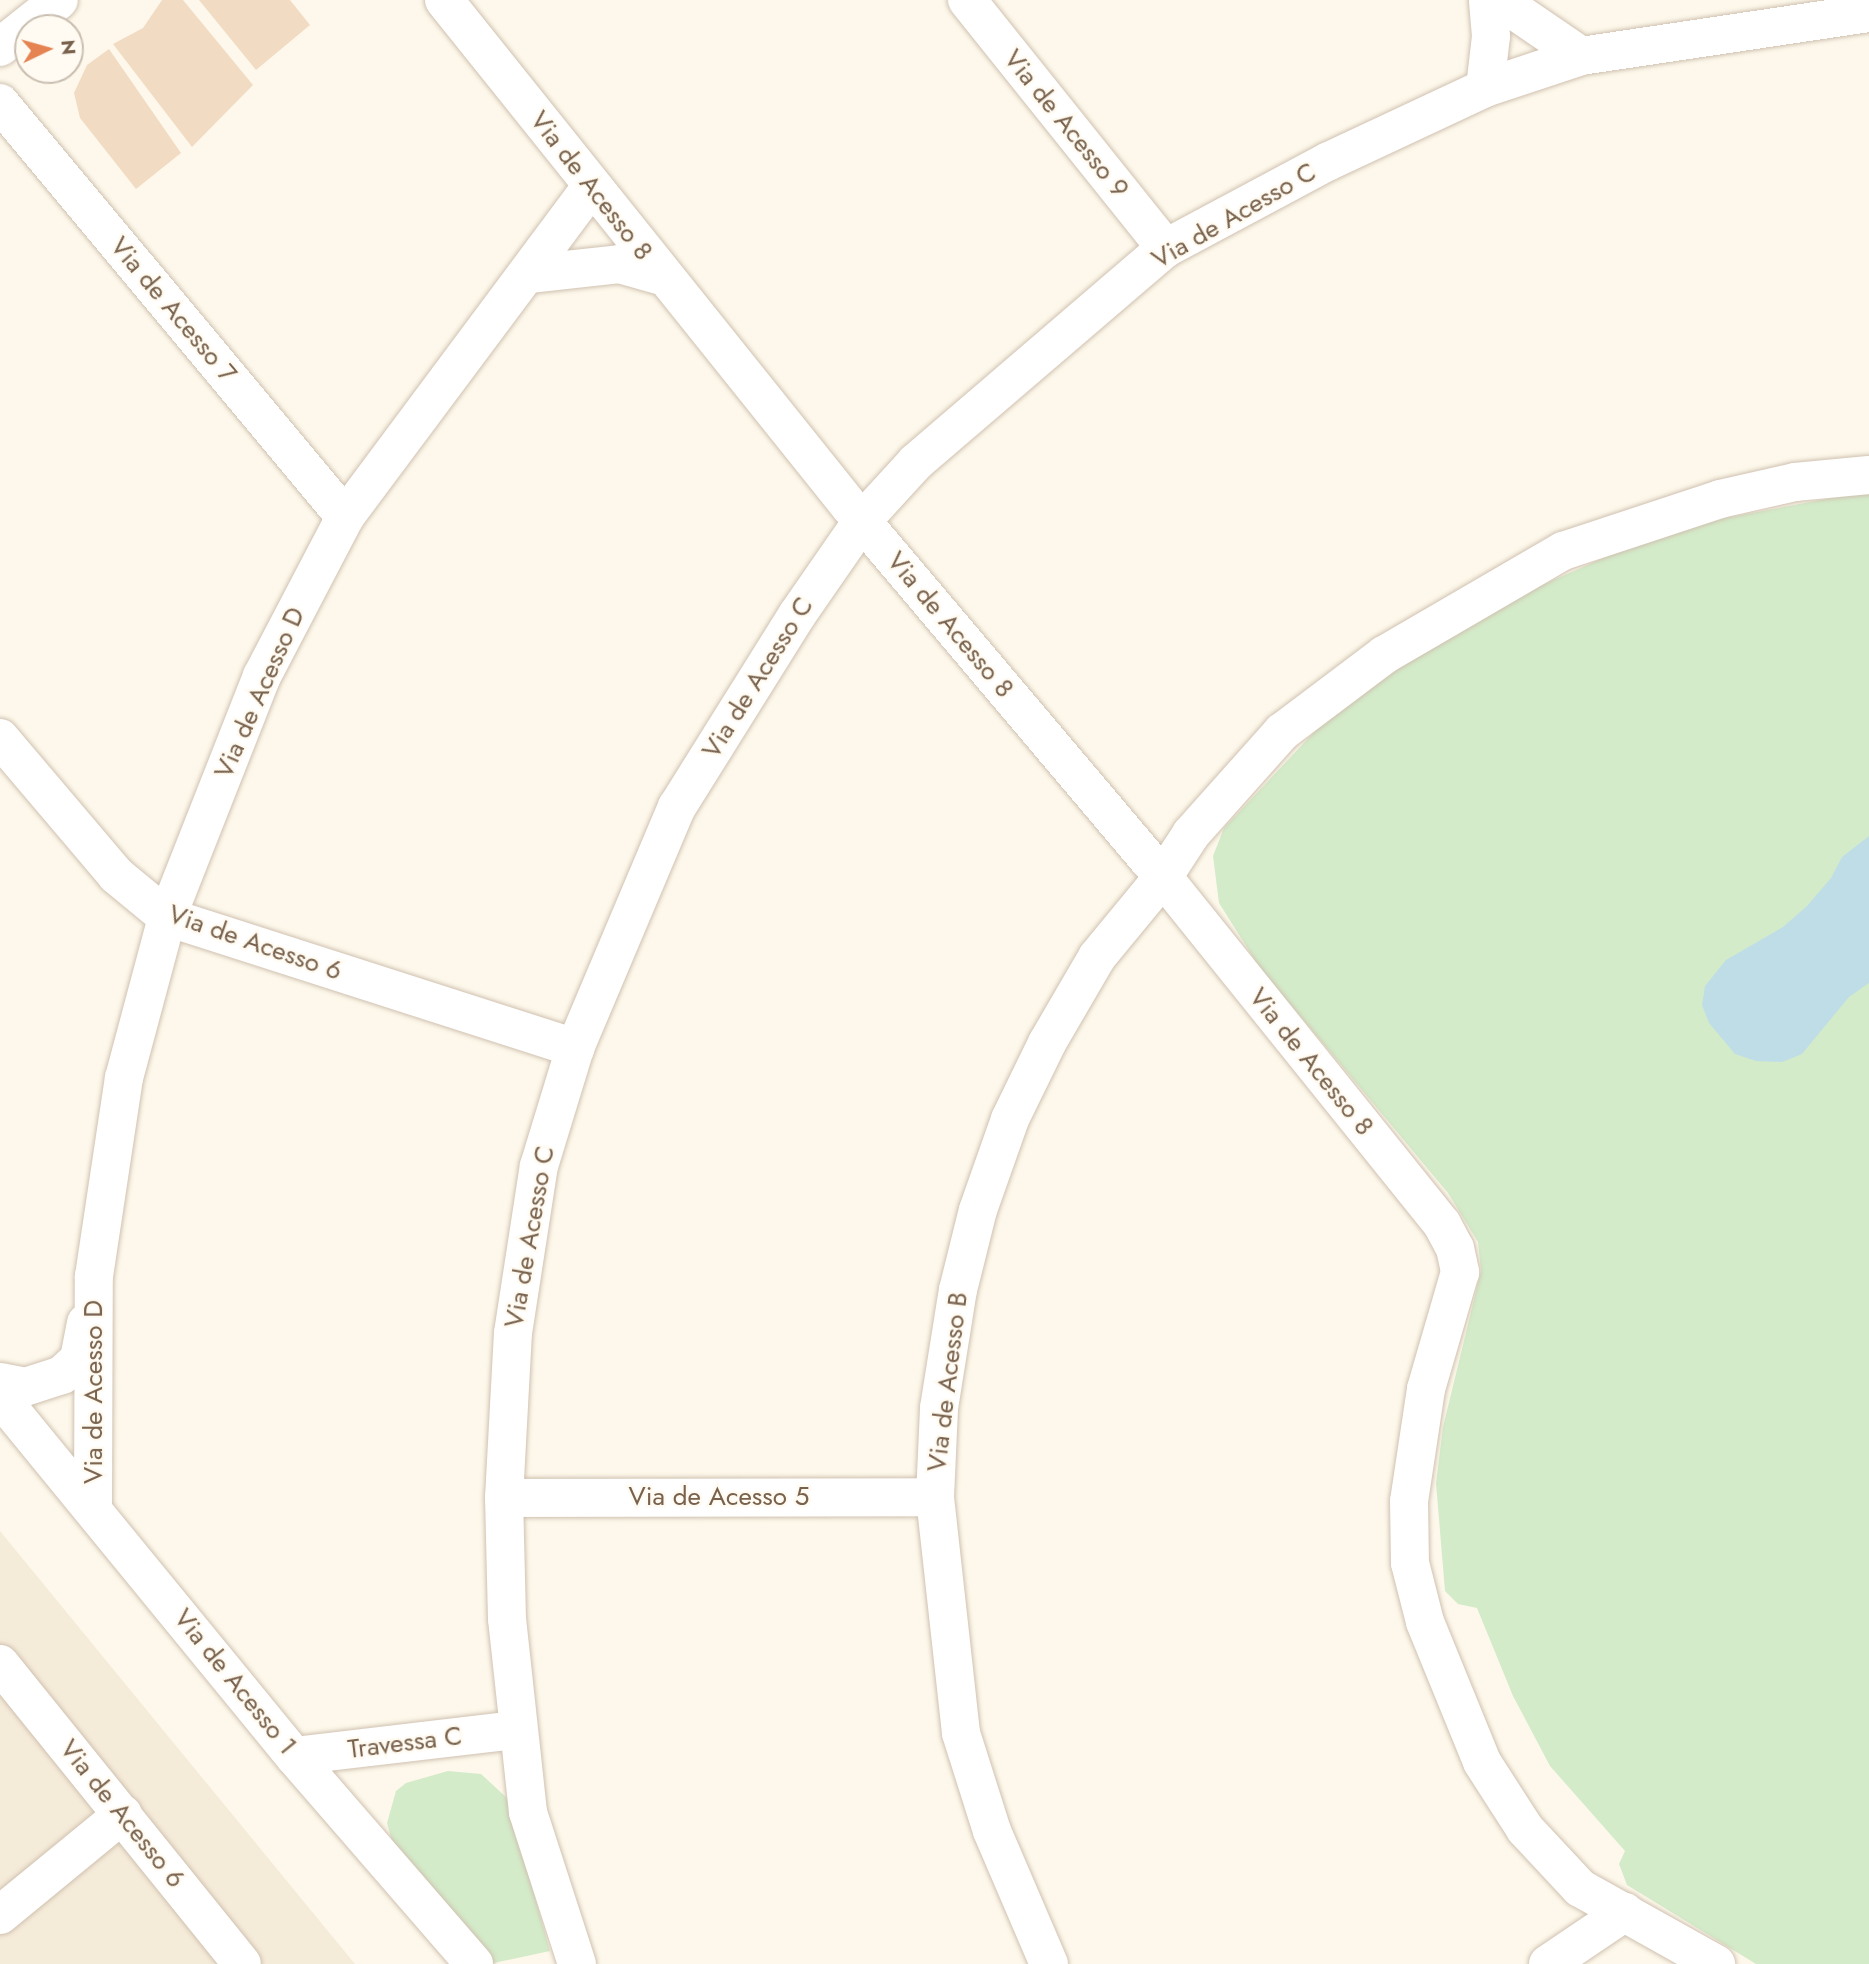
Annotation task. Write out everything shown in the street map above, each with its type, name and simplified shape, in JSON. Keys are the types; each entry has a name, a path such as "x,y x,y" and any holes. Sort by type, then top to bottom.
{"street":[{"path":"0,47 59,0"},
{"name":"Via de Acesso 8","path":"444,0 662,276 862,521 1163,877 1442,1224 1455,1248 1460,1272 1426,1389 1409,1501 1410,1563 1425,1622 1482,1762 1525,1829 1580,1888 1625,1912"},
{"name":"Via de Acesso 9","path":"967,0 1166,248"},
{"path":"1485,88 1491,36 1488,0"},
{"path":"1499,0 1581,56"},
{"name":"Via de Acesso C","path":"577,1964 528,1812 516,1730 504,1498 513,1333 537,1179 575,1048 677,807 797,615 862,521 916,461 1166,248 1327,162 1485,88 1581,56 1869,13"},
{"name":"Via de Acesso 7","path":"0,103 345,517"},
{"name":"Via de Acesso D","path":"0,1382 25,1387 62,1376 79,1359 124,1078 167,917 262,677 345,517 452,369 529,274 592,186"},
{"path":"529,274 619,264 662,276"},
{"name":"Via de Acesso B","path":"1049,1964 992,1830 961,1733 935,1496 939,1408 958,1290 978,1210 1010,1119 1047,1043 1097,957 1163,877 1191,834 1282,732 1384,655 1462,605 1563,551 1646,521 1795,482 1869,475"},
{"name":"Via de Acesso 6","path":"0,738 116,875 167,917 575,1048"},
{"name":"Via de Acesso D","path":"93,1507 94,1276"},
{"name":"Via de Acesso 1","path":"0,1397 93,1507 294,1756 474,1964"},
{"name":"Via de Acesso 5","path":"504,1498 935,1496"},
{"name":"Via de Acesso 6","path":"0,1664 242,1964"},
{"name":"Travessa C","path":"294,1756 516,1730"},
{"path":"0,1915 123,1814"},
{"path":"1548,1964 1625,1912 1716,1964"}],"shaded area":[{"path":"0,1531 154,1719 355,1964 0,1964"}],"green space":[{"path":"1869,491 1869,1964 1756,1964 1627,1885 1619,1864 1625,1851 1550,1766 1513,1696 1477,1608 1458,1604 1445,1591 1436,1483 1443,1427 1481,1271 1478,1242 1448,1193 1260,968 1219,903 1213,856 1224,828 1318,728 1376,682 1508,600 1649,538 1704,522"},
{"path":"448,1771 481,1774 507,1798 550,1951 489,1964 392,1841 387,1823 396,1791 406,1783"}],"water":[{"path":"1869,836 1869,983 1849,997 1802,1054 1782,1062 1756,1061 1735,1054 1709,1023 1702,1005 1705,986 1726,960 1783,927 1807,906 1831,878 1842,857"}],"building":[{"path":"162,0 183,0 253,85 192,147 113,44 143,28"},
{"path":"199,0 290,0 310,25 256,70"},
{"path":"109,49 181,153 136,189 80,118 74,93 78,84 84,84 87,65"}]}
